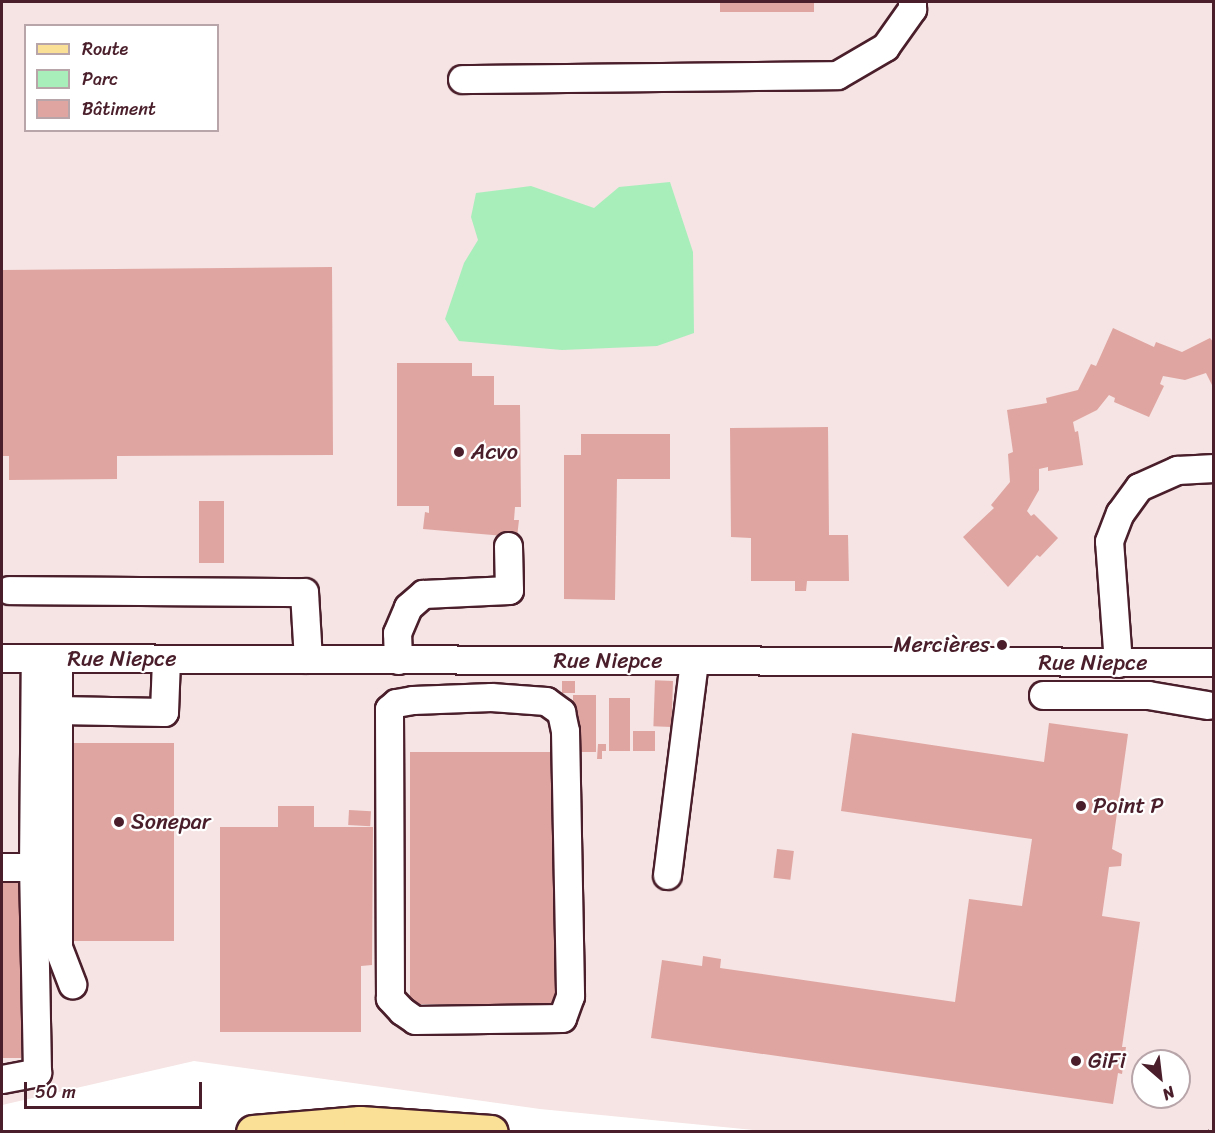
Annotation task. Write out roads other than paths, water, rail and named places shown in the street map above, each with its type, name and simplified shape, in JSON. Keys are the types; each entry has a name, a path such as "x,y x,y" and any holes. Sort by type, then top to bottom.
{"main road":[{"path":"254,1131 360,1123 491,1131"}],"street":[{"path":"462,79 837,75 885,47 912,9 912,2"},
{"path":"1118,663 1109,541 1119,513 1140,487 1177,470 1214,468"},
{"path":"398,660 397,633 408,607 423,594 509,590 508,546"},
{"path":"9,590 304,592 308,659"},
{"name":"Rue Niepce","path":"2,658 1214,662"},
{"path":"47,658 58,710 58,947 72,984"},
{"path":"2,1079 37,1072 33,867 47,658"},
{"path":"58,710 164,712 166,659"},
{"path":"491,697 492,660"},
{"path":"667,875 694,661"},
{"path":"1043,694 1148,694 1207,705"},
{"path":"491,697 546,701 561,712 565,731 570,996 562,1018 415,1020 402,1011 390,998 389,709 396,703 414,700 491,697"},
{"path":"2,867 33,867"}],"place":[{"name":"Acvo","path":"459,452"},
{"name":"Mercières","path":"1002,645"},
{"name":"Point P","path":"1081,806"},
{"name":"Sonepar","path":"119,822"},
{"name":"GiFi","path":"1076,1061"}]}
